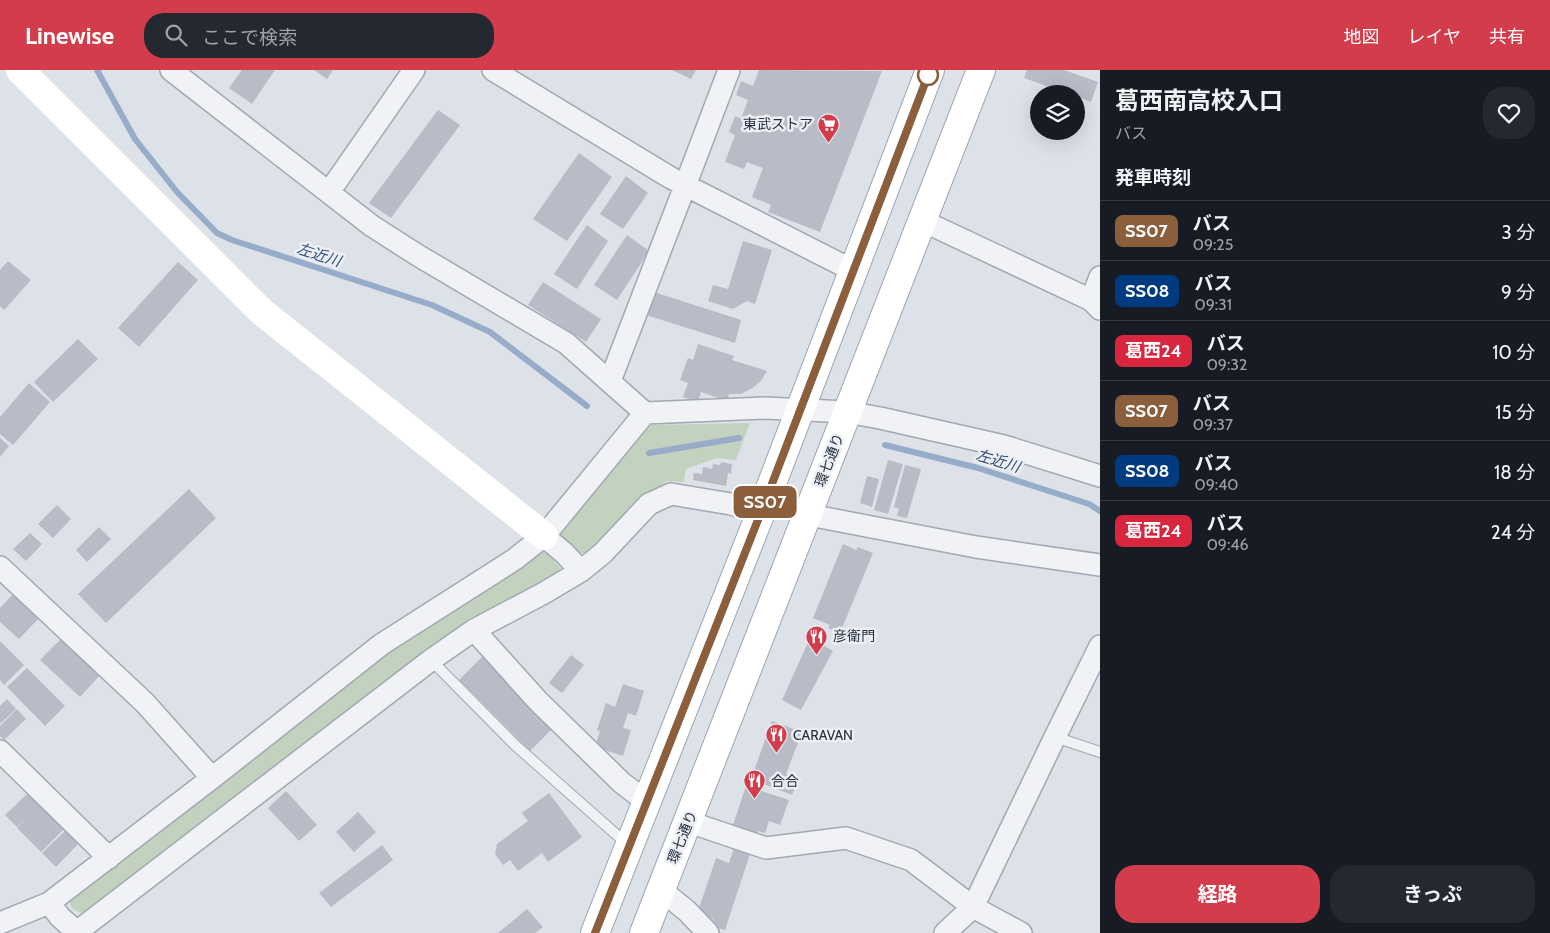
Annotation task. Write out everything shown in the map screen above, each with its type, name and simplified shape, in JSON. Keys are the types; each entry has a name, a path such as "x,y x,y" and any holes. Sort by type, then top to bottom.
{"main road":[{"path":"20,70 262,312 544,536"},
{"path":"595,933 761,512 930,70"},
{"name":"環七通り","path":"644,933 981,70"}],"street":[{"path":"171,70 372,226 566,342 645,413 766,408 847,412 1004,446 1100,476"},
{"path":"329,192 414,70"},
{"path":"493,70 685,186 852,270"},
{"path":"610,381 729,70"},
{"path":"923,221 1095,305 1100,277"},
{"path":"0,923 49,903 382,644 515,559 544,536 645,413"},
{"path":"49,903 60,917 78,932 431,660 474,630 581,571 603,553 649,504 671,494 731,504 761,512"},
{"path":"808,515 976,547 1100,565"},
{"path":"544,536 581,571"},
{"path":"0,567 145,703 212,778"},
{"path":"474,630 545,708 622,783 646,801"},
{"path":"945,933 973,907 1100,646"},
{"path":"0,751 109,858"},
{"path":"688,822 766,848 846,838 912,860 973,907 1021,933"},
{"path":"661,890 687,911 708,933"}],"lane":[{"path":"431,660 515,745 629,846"},
{"path":"1055,737 1100,752"}],"green space":[{"path":"750,423 736,460 716,458 686,469 684,482 667,481 639,502 590,553 580,553 563,540 561,534 647,425"},
{"path":"542,552 547,553 561,569 557,575 91,909 80,913 72,908 69,901 72,894 399,641"}],"building":[{"path":"242,70 275,70 252,104 229,88"},
{"path":"314,70 333,70 327,79"},
{"path":"672,70 696,70 691,79"},
{"path":"759,70 882,71 820,232 768,212 771,205 752,197 763,168 747,162 744,169 725,162 735,135 729,132 735,116 741,119 748,100 736,95 741,81 753,86"},
{"path":"1027,70 1064,70 1098,82 1091,102 1085,100 1085,85 1044,85 1024,78"},
{"path":"438,110 460,125 391,218 369,203"},
{"path":"579,153 612,177 567,241 533,219"},
{"path":"626,176 648,193 623,229 600,214"},
{"path":"587,225 608,241 577,289 554,274"},
{"path":"627,235 649,251 617,300 594,285"},
{"path":"743,241 772,250 755,304 747,301 733,309 708,301 713,285 728,289"},
{"path":"8,261 31,280 4,310 0,306 0,270"},
{"path":"178,262 198,280 139,347 118,328"},
{"path":"543,282 601,319 586,342 528,305"},
{"path":"654,292 741,320 735,343 646,315"},
{"path":"78,339 98,359 53,402 34,382"},
{"path":"698,344 734,356 732,360 767,371 761,381 751,389 741,394 729,394 727,401 701,392 698,402 683,397 688,383 680,380 688,358 693,360"},
{"path":"29,383 50,402 13,445 0,434 0,417"},
{"path":"0,438 9,446 0,457"},
{"path":"888,460 903,464 888,514 874,510"},
{"path":"721,462 732,464 731,474 728,473 726,486 693,480 694,473 702,474 703,467 712,469 713,464 720,465"},
{"path":"905,465 921,469 907,518 897,516 899,509 894,507"},
{"path":"867,476 879,479 872,507 860,503"},
{"path":"189,489 216,518 106,623 78,594"},
{"path":"57,505 71,519 53,538 38,524"},
{"path":"99,527 111,539 87,562 76,550"},
{"path":"30,533 42,544 26,561 13,549"},
{"path":"843,544 856,550 858,547 873,553 840,633 828,628 830,625 813,618"},
{"path":"13,594 39,618 19,639 0,622 0,608"},
{"path":"810,638 833,651 801,710 782,700"},
{"path":"61,639 100,675 80,697 40,660"},
{"path":"0,641 24,665 4,685 0,680"},
{"path":"484,655 555,726 530,751 459,680"},
{"path":"571,655 584,665 562,693 549,683"},
{"path":"27,668 65,706 45,726 7,687"},
{"path":"623,684 644,691 636,716 628,713 623,728 631,730 623,756 595,747 600,731 597,730 606,703 615,707"},
{"path":"7,699 16,709 0,724 0,706"},
{"path":"17,709 26,719 4,740 0,736 0,726"},
{"path":"772,721 802,732 786,774 798,779 792,795 751,779"},
{"path":"746,786 789,800 780,825 769,821 765,833 758,831 756,836 732,828"},
{"path":"286,791 317,825 299,841 268,808"},
{"path":"29,792 64,829 41,852 17,828 28,817 17,827 5,815"},
{"path":"549,793 582,837 548,862 542,853 518,871 510,860 503,865 495,854 497,844 528,821 522,813"},
{"path":"358,812 376,832 354,852 336,832"},
{"path":"66,830 79,843 56,867 42,853"},
{"path":"382,845 393,860 331,907 319,893"},
{"path":"734,848 750,854 725,930 711,926 713,919 697,914 716,858 729,863"},
{"path":"527,909 543,927 535,933 498,933"}],"waterway":[{"name":"左近川","path":"97,70 135,139 177,192 217,233 232,240 432,305 490,332 587,406"},
{"name":"左近川","path":"649,453 739,438"},
{"name":"左近川","path":"885,445 978,468 1089,504 1100,511"}],"bus line":[{"name":"SS07","path":"595,933 767,497 852,270 930,70"}],"place":[{"name":"東武ストア","path":"829,143"},
{"name":"彦衛門","path":"817,655"},
{"name":"CARAVAN","path":"777,754"},
{"name":"合合","path":"755,800"}]}
